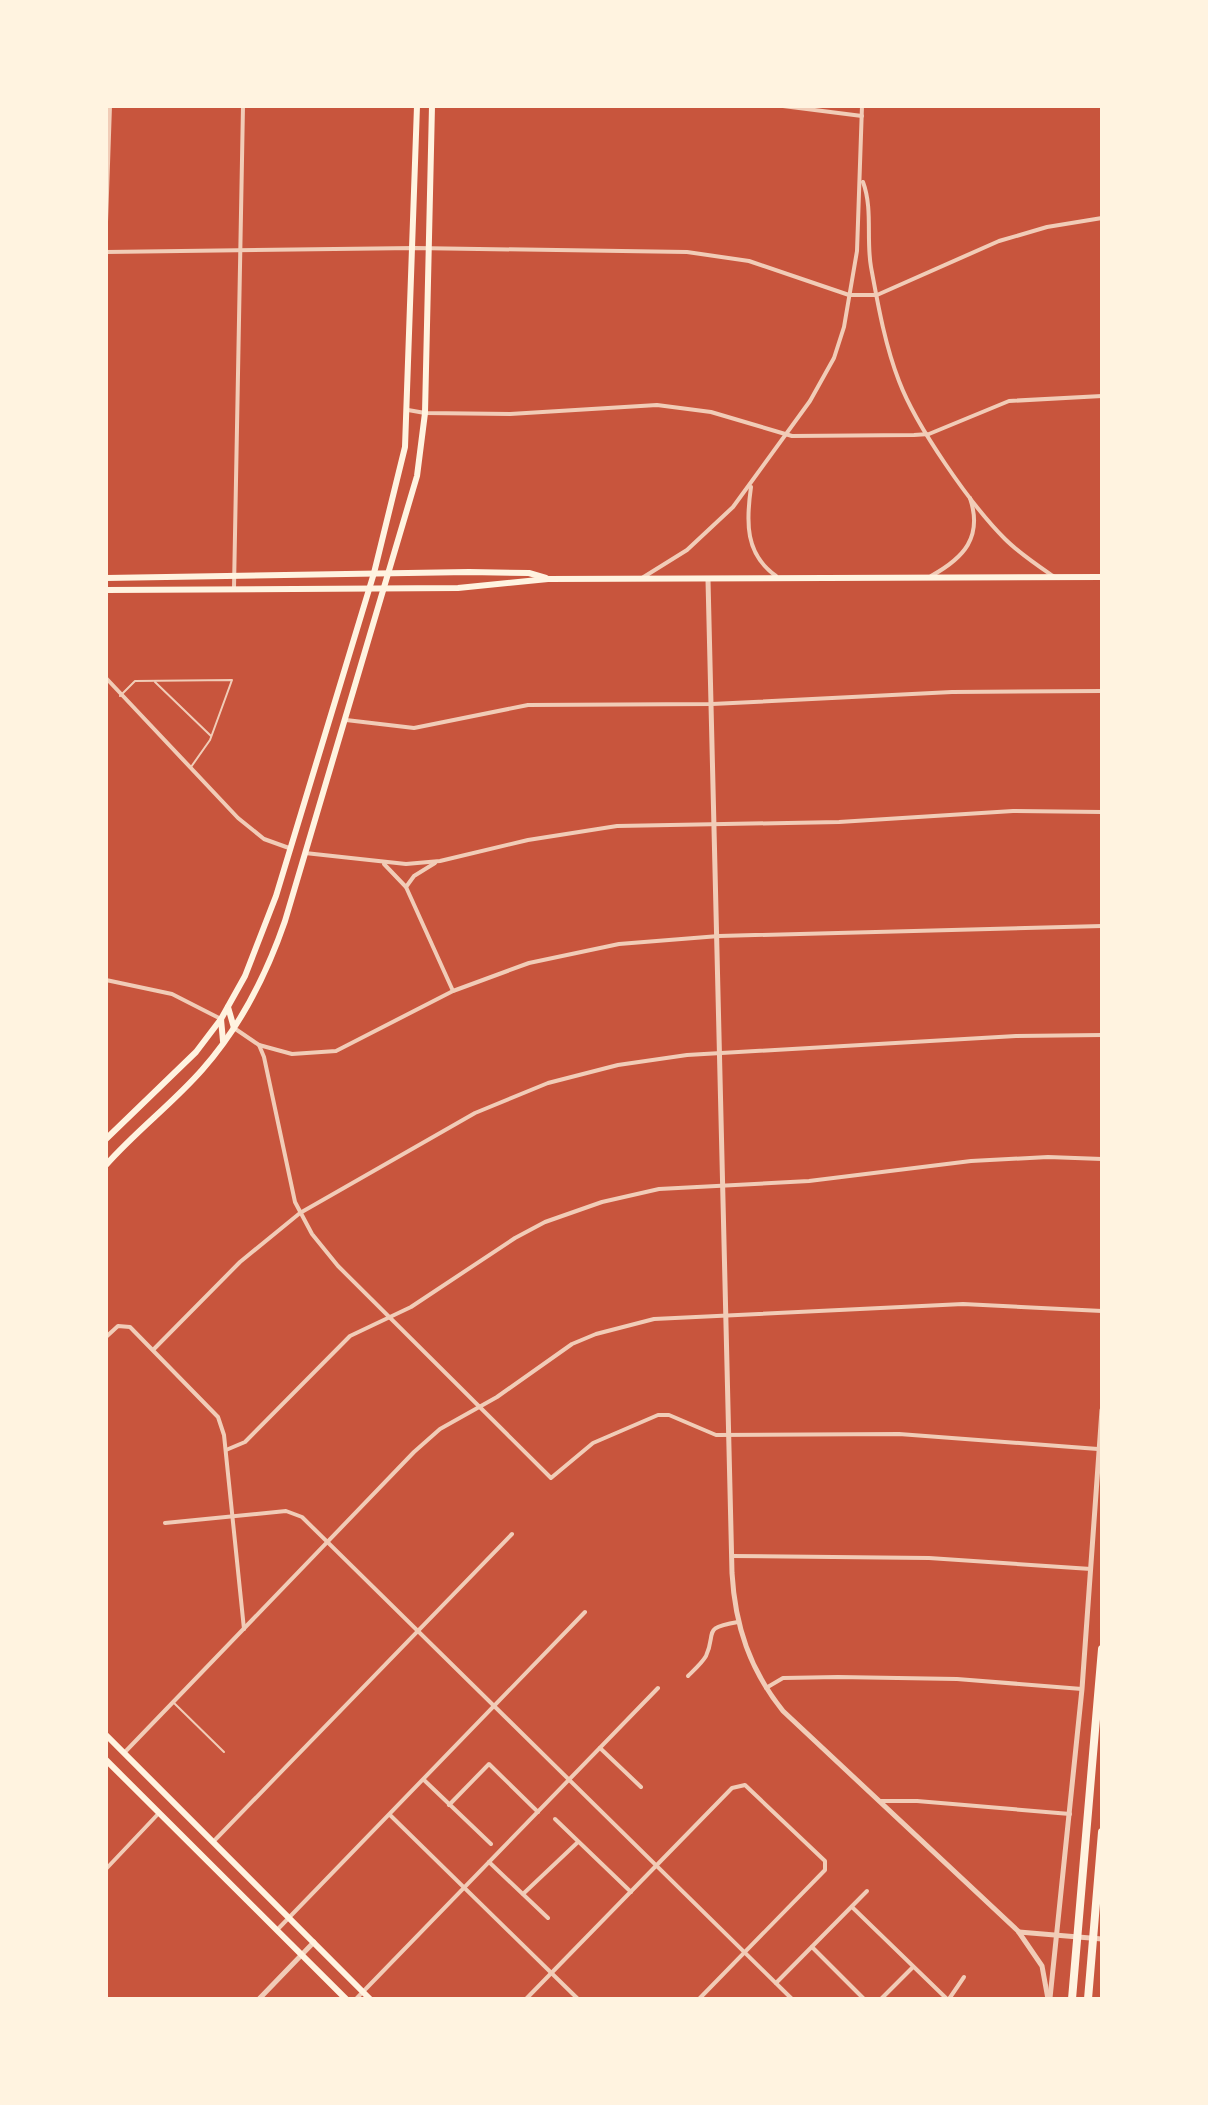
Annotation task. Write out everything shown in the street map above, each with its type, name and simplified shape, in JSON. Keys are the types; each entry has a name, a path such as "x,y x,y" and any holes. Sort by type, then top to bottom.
{"highway":[{"path":"1072,1999 1102,1649"},
{"path":"1088,1999 1102,1832"}],"main road":[{"path":"106,1139 185,1065 221,1019 259,947 374,573 401,472 408,410 417,106"},
{"path":"106,1165 201,1071 234,1028 273,955 346,720 417,476 425,413 432,106"},
{"path":"106,578 529,573 548,579"},
{"path":"106,590 458,588 548,579 1102,577"},
{"path":"289,848 305,853"},
{"path":"228,1007 234,1028"},
{"path":"221,1019 223,1044"},
{"path":"106,1735 370,1999"},
{"path":"124,1753 109,1763 346,1999"},
{"path":"159,1813 171,1801"},
{"path":"201,1854 213,1842"}],"street":[{"path":"106,222 110,106"},
{"path":"234,591 243,106"},
{"path":"783,106 862,116"},
{"path":"640,579 702,539 752,483 810,401 834,358 857,251 857,197 862,180 862,106"},
{"path":"862,180 868,196 869,251 877,295 899,382 968,492 1006,540 1055,577"},
{"path":"106,252 415,248 709,254 778,269 849,295 877,295 999,241 1047,227 1102,218"},
{"path":"408,410 425,413 540,413 657,405 721,414 784,435 929,434 1009,401 1102,396"},
{"path":"752,483 748,511 751,545 761,563 782,579"},
{"path":"927,578 953,563 971,542 976,520 968,492"},
{"path":"708,580 732,1556 738,1622 750,1660 783,1711 1018,1931 1042,1966 1049,1999"},
{"path":"106,678 190,769 250,828 289,848"},
{"path":"346,720 414,728 528,705 712,704 952,692 1102,691"},
{"path":"305,853 383,863 438,861 588,829 1013,811 1102,812"},
{"path":"406,887 414,876 438,861"},
{"path":"383,863 406,887 453,991"},
{"path":"234,1028 259,1045 292,1054 336,1051 453,991 507,970 582,950 658,938 1102,926"},
{"path":"106,980 172,994 221,1019"},
{"path":"154,1349 240,1262 300,1213 475,1113 526,1091 618,1065 722,1053 1016,1036 1102,1035"},
{"path":"259,1045 272,1083 292,1193 300,1213 338,1266 551,1478 593,1443 658,1415 669,1415 703,1432 729,1436 899,1434 1098,1449"},
{"path":"226,1450 245,1442 350,1336 432,1295 474,1262 515,1238 572,1212 659,1189 809,1181 1011,1158 1102,1159"},
{"path":"124,1753 428,1439 481,1407 548,1358 596,1334 654,1319 726,1314 963,1304 1102,1311"},
{"path":"106,1337 118,1326 130,1327 214,1410 222,1426 244,1629"},
{"path":"1049,1999 1082,1689 1102,1410"},
{"path":"165,1523 294,1513 792,1999"},
{"path":"213,1842 512,1534"},
{"path":"732,1556 929,1558 1091,1569"},
{"path":"277,1930 585,1612"},
{"path":"688,1676 705,1658 710,1634 715,1628 738,1622"},
{"path":"766,1688 783,1678 838,1677 957,1679 1082,1689"},
{"path":"356,1999 658,1688"},
{"path":"600,1748 641,1787"},
{"path":"449,1805 489,1764 538,1812"},
{"path":"424,1780 491,1844"},
{"path":"526,1999 732,1788 745,1785 825,1861 825,1870 699,1999"},
{"path":"879,1801 917,1801 1070,1814"},
{"path":"106,1869 159,1813"},
{"path":"390,1815 578,1999"},
{"path":"555,1819 631,1892"},
{"path":"523,1894 578,1842"},
{"path":"489,1862 548,1918"},
{"path":"776,1983 867,1891"},
{"path":"852,1907 948,1999 964,1977"},
{"path":"1018,1931 1102,1939"},
{"path":"259,1999 314,1942"},
{"path":"812,1947 864,1999"},
{"path":"881,1999 913,1967"}],"lane":[{"path":"120,696 135,681 232,680 211,737 190,769"},
{"path":"155,681 211,737"},
{"path":"174,1703 224,1752"}]}
